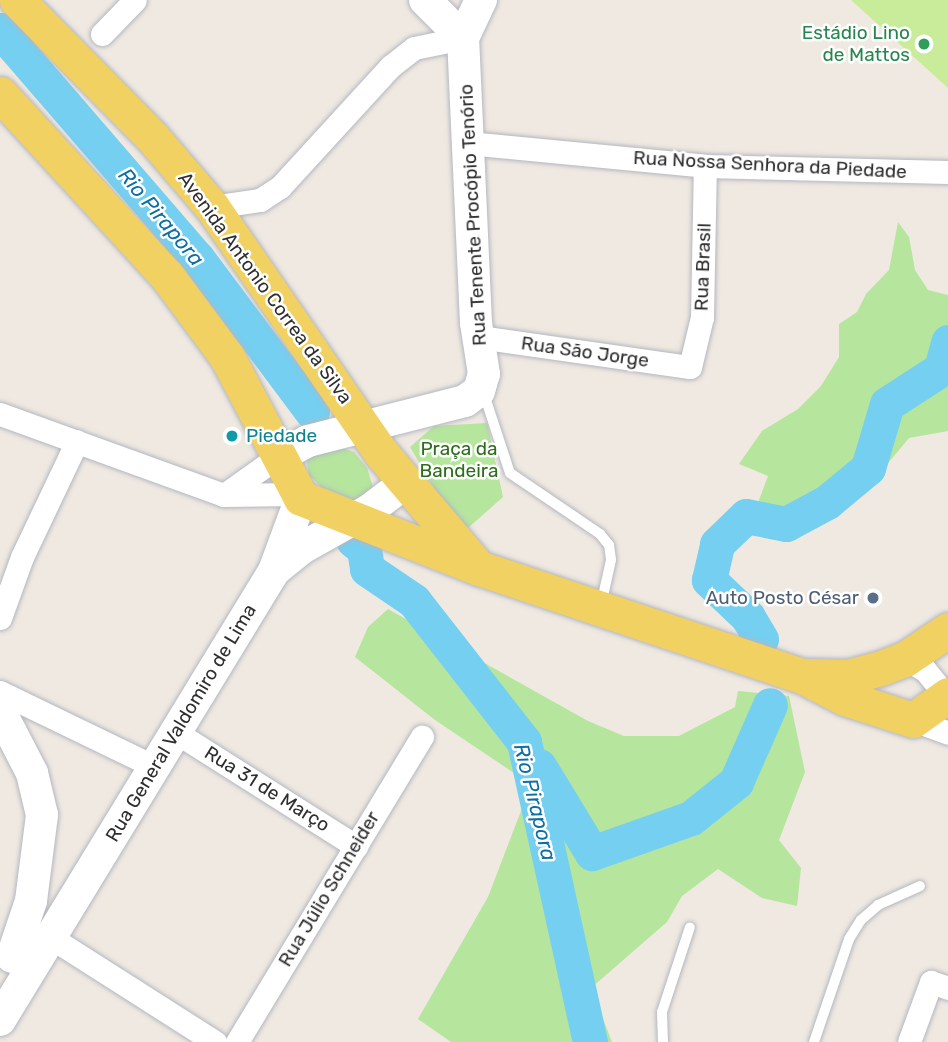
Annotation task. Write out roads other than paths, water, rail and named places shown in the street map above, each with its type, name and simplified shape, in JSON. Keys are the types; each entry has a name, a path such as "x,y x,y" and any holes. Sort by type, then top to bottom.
{"main road":[{"name":"Avenida Antonio Correa da Silva","path":"17,0 153,138 212,207 365,427"},
{"path":"425,0 463,38 481,0"},
{"name":"Rua Tenente Procópio Tenório","path":"463,38 484,374 480,388"},
{"path":"0,94 167,276 227,357 276,458 299,496 353,520 480,568 802,676 845,698 913,720 948,697"},
{"path":"276,458 308,441 465,401 480,388"},
{"path":"365,427 405,483 480,568"},
{"name":"Rua General Valdomiro de Lima","path":"274,571 302,548 353,520 405,483"},
{"name":"Rua General Valdomiro de Lima","path":"88,875 157,768 274,571 299,496"},
{"path":"802,676 848,677 905,659 948,630"},
{"path":"0,711 32,774 42,816 31,901 6,963"},
{"path":"6,963 88,875"},
{"path":"0,1020 88,875"}],"street":[{"path":"103,34 135,0"},
{"path":"212,207 260,200 280,187 414,48 463,38"},
{"name":"Rua Nossa Senhora da Piedade","path":"468,143 705,166 948,172"},
{"name":"Rua Brasil","path":"690,367 702,317 705,166"},
{"name":"Rua São Jorge","path":"480,337 690,367"},
{"path":"0,414 224,495 299,496"},
{"path":"0,618 22,557 77,441"},
{"path":"224,495 276,458"},
{"path":"905,659 925,670 948,697"},
{"path":"0,692 157,768"},
{"path":"913,720 948,733"},
{"name":"Rua 31 de Março","path":"177,733 356,846"},
{"name":"Rua Júlio Schneider","path":"237,1042 422,737"},
{"path":"50,937 215,1042"},
{"path":"909,1042 940,985"}],"lane":[{"path":"480,388 510,473 600,534 610,545 611,560 601,608"},
{"path":"814,1042 849,939 861,920 878,905 920,886"},
{"path":"663,1042 662,1012 690,927"}],"waterway":[{"name":"Rio Pirapora","path":"0,30 197,258 312,412"},
{"path":"761,639 748,617 709,580 717,544 746,516 786,524 827,502 868,468 887,404 941,369 948,342"},
{"name":"Rio Pirapora","path":"353,540 364,549 367,569 414,601 524,742 590,1042"},
{"path":"539,766 592,853 691,818 736,782 770,705"}],"place":[{"name":"Estádio Lino de Mattos","path":"924,44"},
{"name":"Piedade","path":"232,436"},
{"name":"Auto Posto César","path":"873,598"}],"park label":[{"name":"Praça da Bandeira","path":"459,460"}]}
